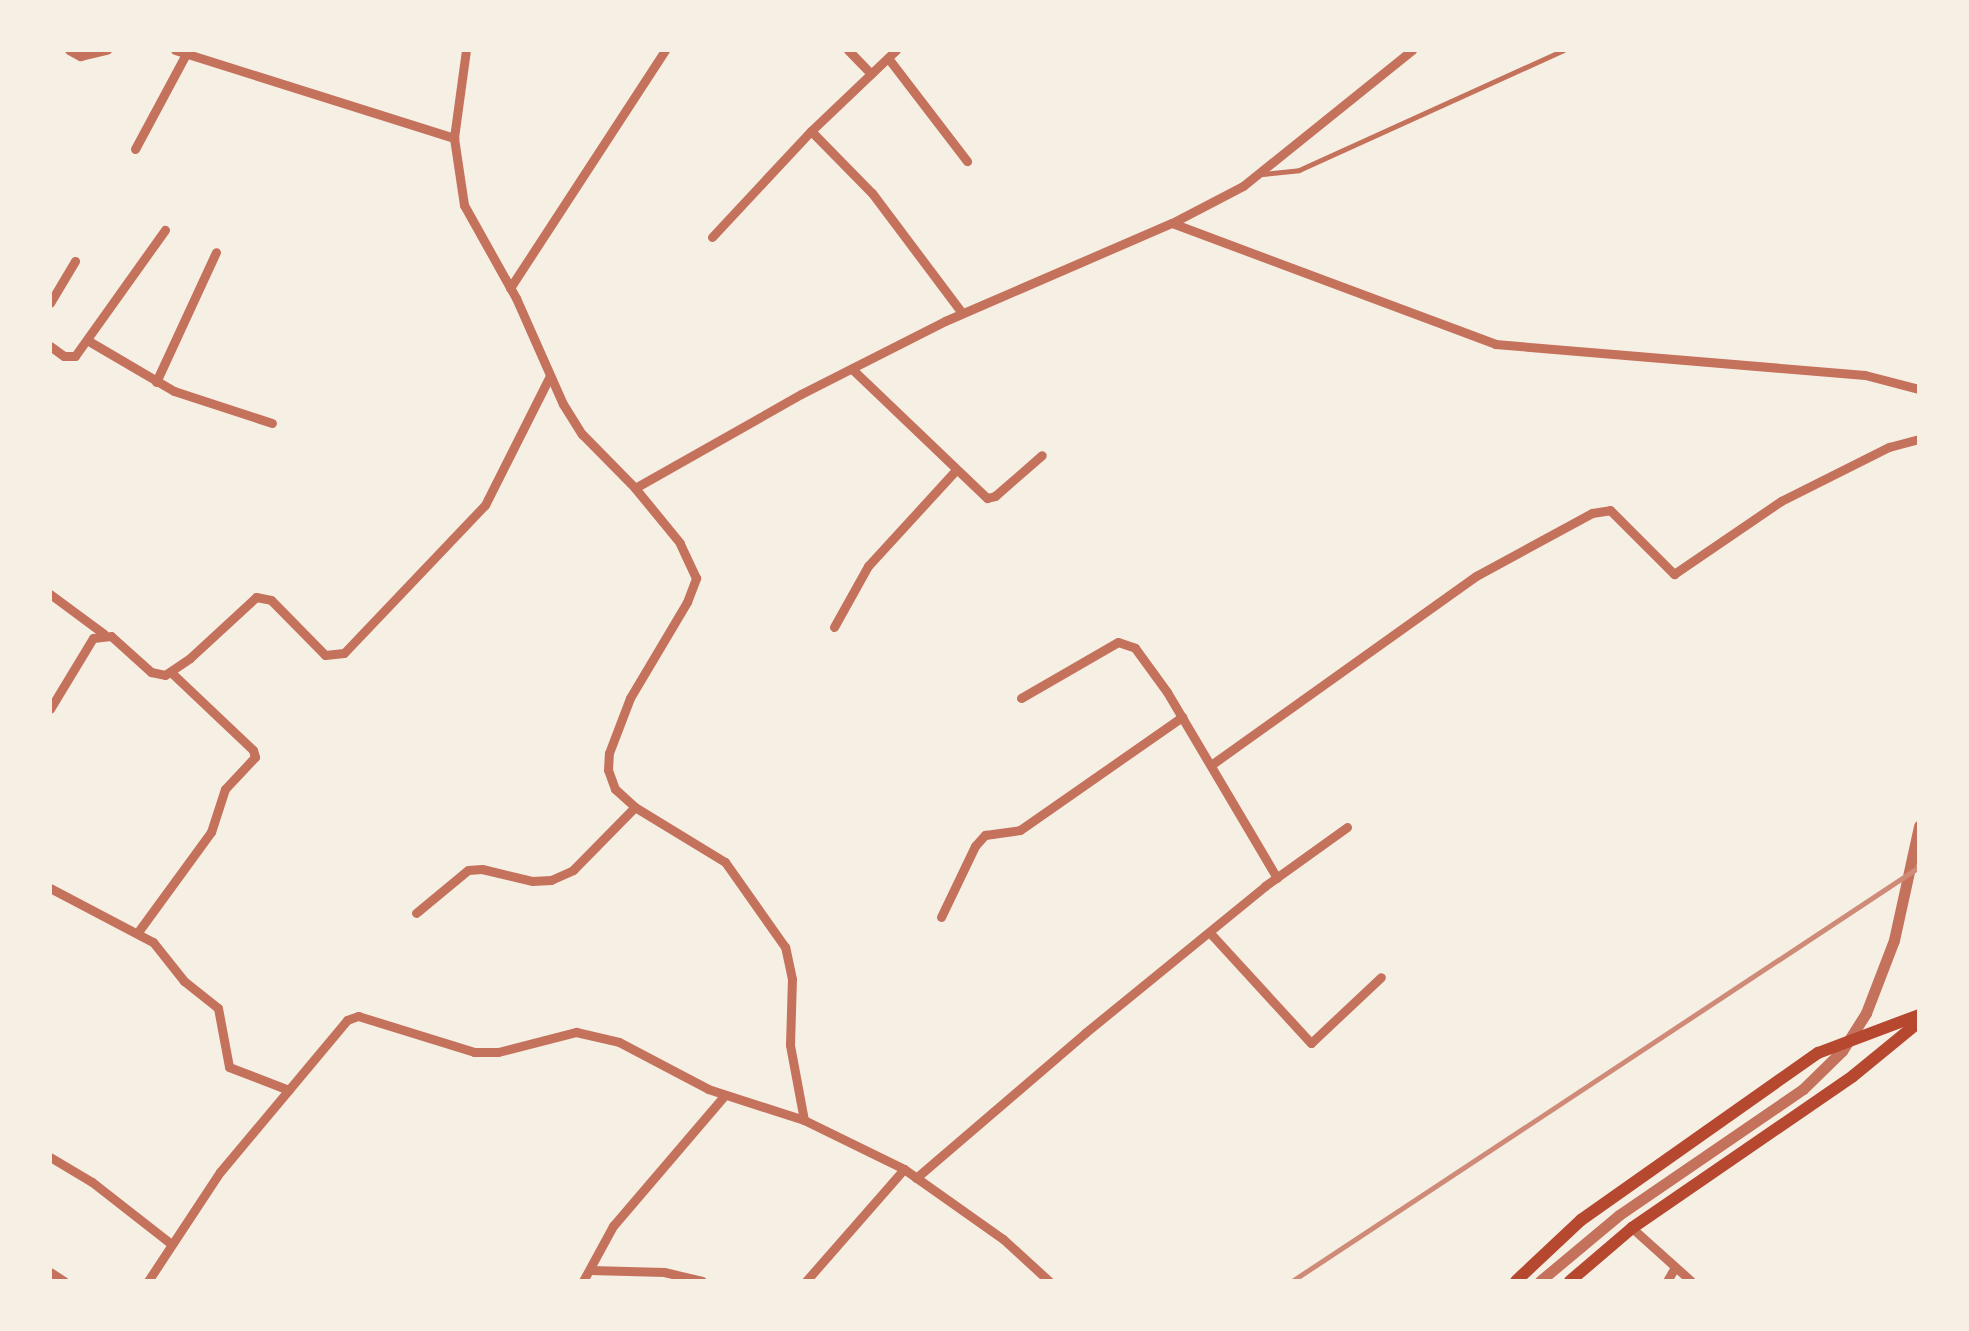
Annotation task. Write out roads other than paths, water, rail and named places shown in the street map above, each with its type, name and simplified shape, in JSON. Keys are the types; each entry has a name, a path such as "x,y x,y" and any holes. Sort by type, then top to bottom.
{"main road":[{"path":"1570,1281 1632,1228 1853,1076 1919,1019"},
{"path":"1516,1281 1581,1220 1818,1053 1919,1019"}],"street":[{"path":"69,50 80,56 107,50"},
{"path":"175,50 454,138"},
{"path":"466,50 454,138 464,204 582,434 635,488 680,544 696,578 687,602 630,698 608,770 616,789 635,807 726,862 785,947 792,979 790,1046 804,1120"},
{"path":"510,288 665,50"},
{"path":"848,50 871,74"},
{"path":"635,488 962,313 1172,223 1259,174 1412,50"},
{"path":"135,149 187,52"},
{"path":"712,237 810,130 892,54 966,161"},
{"path":"810,130 872,193 962,313"},
{"path":"1172,223 1495,344 1865,375 1919,389"},
{"path":"50,346 71,358 166,230"},
{"path":"156,382 216,252"},
{"path":"50,303 76,262"},
{"path":"86,340 156,382 272,423"},
{"path":"852,369 956,470 991,498 1042,455"},
{"path":"172,673 256,597 271,600 325,654 344,653 486,505 550,376"},
{"path":"1210,765 1476,576 1582,518 1610,510 1667,572 1674,574 1782,501 1889,446 1919,439"},
{"path":"834,626 868,566 956,470"},
{"path":"50,594 151,672 172,673 253,750 255,757 225,788 210,832 138,932"},
{"path":"50,709 89,642 104,634"},
{"path":"1021,698 1100,651 1126,643 1149,665 1277,878"},
{"path":"941,917 974,846 985,835 1020,830 1182,717"},
{"path":"416,914 468,870 482,868 532,881 552,880 573,870 635,807"},
{"path":"1540,1281 1619,1215 1803,1089 1842,1051 1866,1013 1894,940 1919,826"},
{"path":"916,1178 1085,1033 1277,878 1348,827"},
{"path":"50,888 154,942 184,982 218,1008 229,1067 289,1090"},
{"path":"1211,934 1310,1043 1381,977"},
{"path":"148,1281 209,1187 348,1020 358,1016 474,1052 498,1052 558,1034 596,1035 619,1042 724,1095 804,1120 904,1169 1003,1239 1048,1281"},
{"path":"583,1281 632,1202 672,1161 724,1095"},
{"path":"50,1157 103,1190 170,1243"},
{"path":"806,1281 904,1169"},
{"path":"1632,1228 1691,1281"},
{"path":"1666,1281 1675,1267"},
{"path":"590,1270 664,1272 702,1281"},
{"path":"50,1272 64,1281"}],"lane":[{"path":"1259,174 1298,170 1563,50"}],"railway":[{"path":"1292,1281 1919,867"}]}
